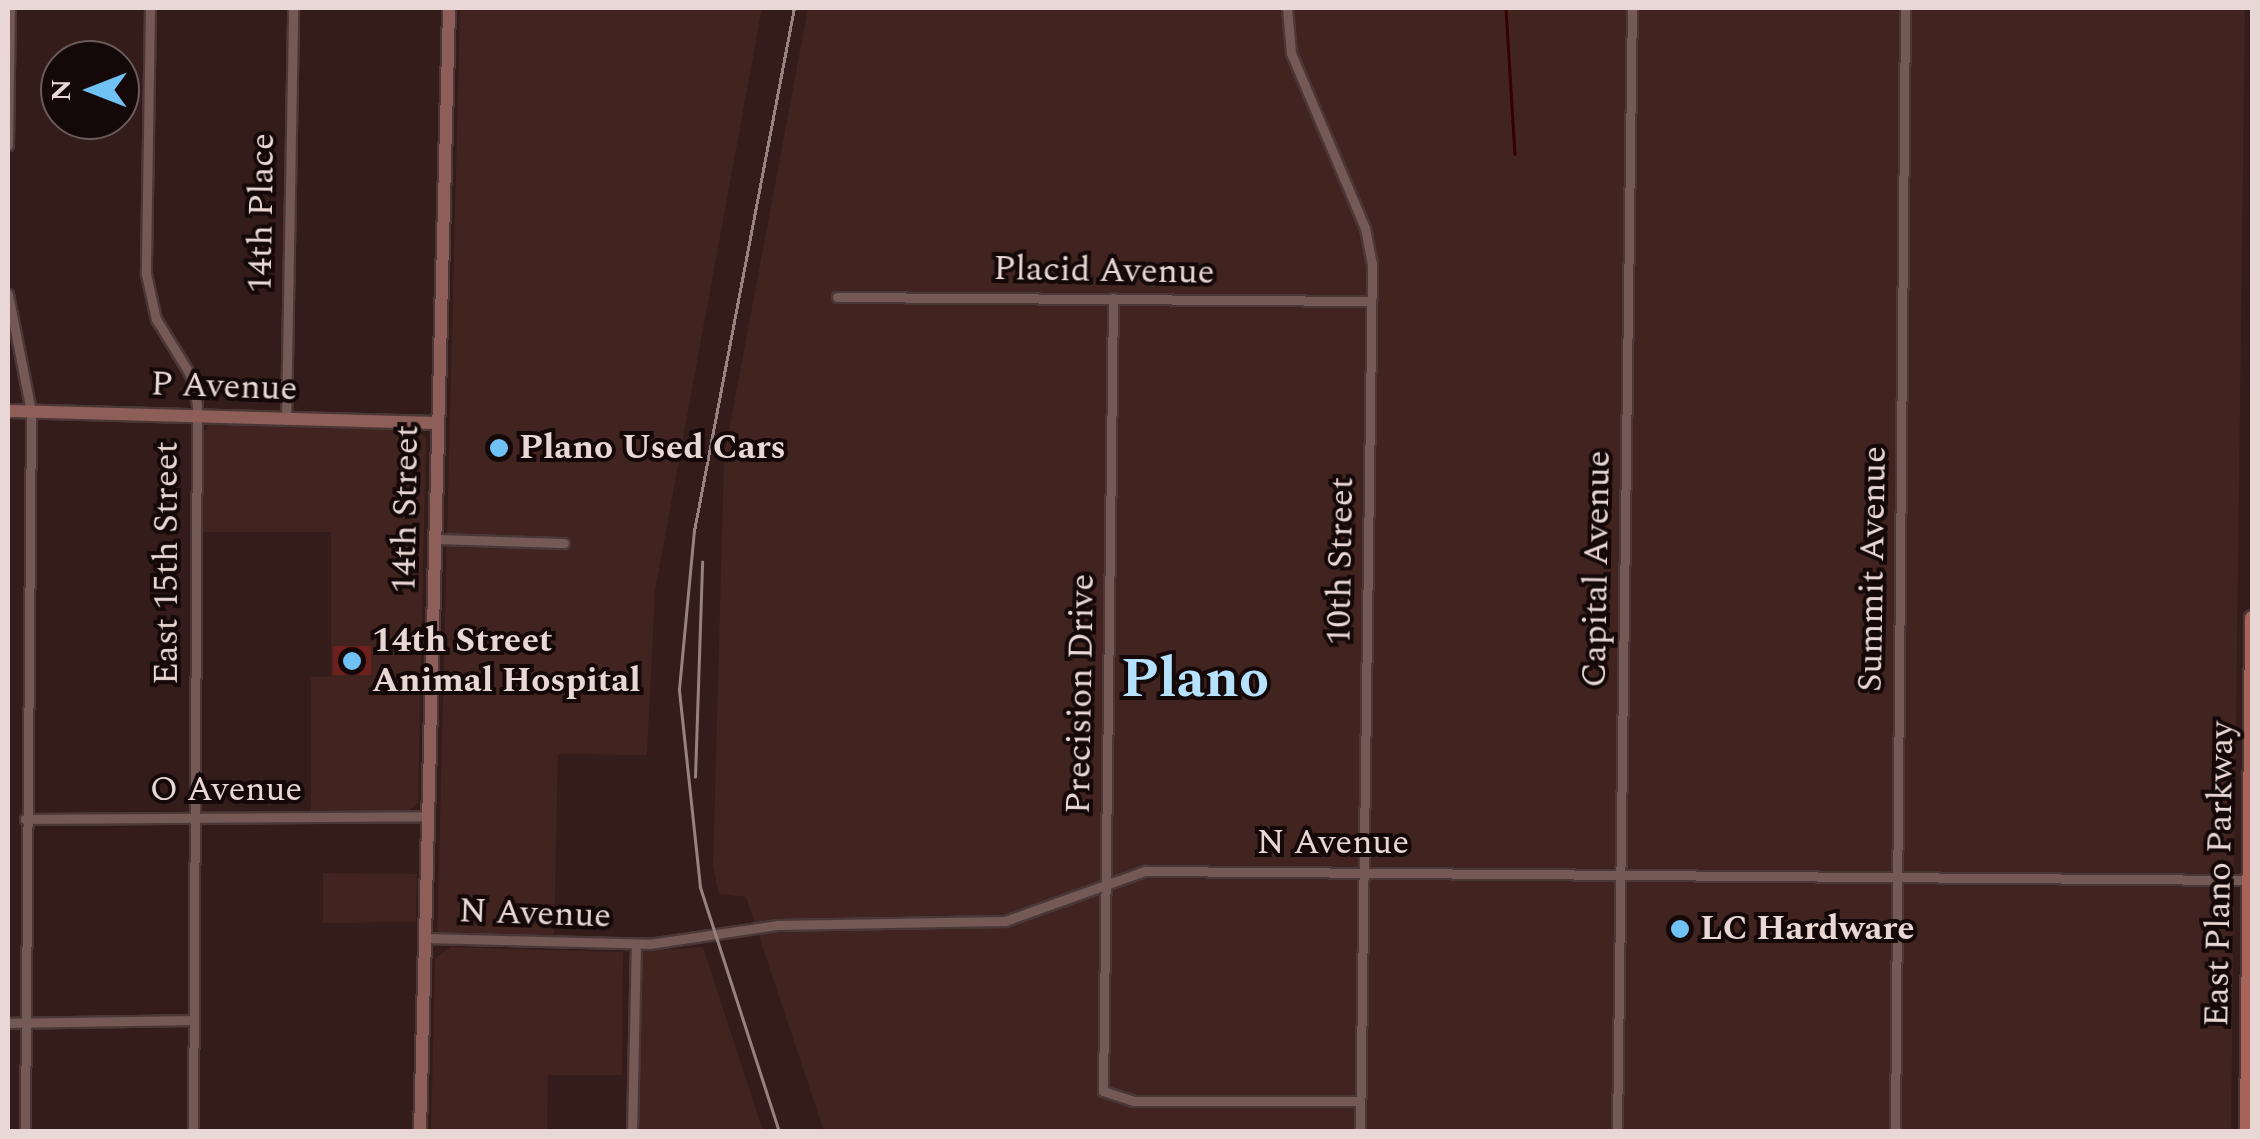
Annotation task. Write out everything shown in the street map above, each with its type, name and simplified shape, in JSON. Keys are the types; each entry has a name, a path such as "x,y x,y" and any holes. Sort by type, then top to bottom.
{"main road":[{"name":"14th Street","path":"420,1132 449,8"},
{"name":"P Avenue","path":"8,411 438,422"},
{"name":"East Plano Parkway","path":"2247,1132 2252,618"}],"street":[{"path":"8,145 10,8"},
{"name":"East 15th Street","path":"150,8 146,274 156,319 190,374 195,416 193,1132"},
{"name":"14th Place","path":"286,420 293,8"},
{"name":"10th Street","path":"1286,8 1304,92 1366,228 1371,302 1360,1132"},
{"name":"Capital Avenue","path":"1617,1132 1632,8"},
{"name":"Summit Avenue","path":"1895,1132 1905,8"},
{"path":"8,294 31,411 25,819 26,1132"},
{"name":"Placid Avenue","path":"836,297 1371,302"},
{"name":"Precision Drive","path":"1113,298 1103,1091 1132,1101 1360,1101"},
{"path":"435,539 564,544"},
{"name":"O Avenue","path":"25,819 428,816"},
{"name":"N Avenue","path":"425,938 636,944 776,925 1004,920 1145,870 2252,880"},
{"path":"632,1132 636,944"},
{"path":"8,1023 191,1020"}],"shaded area":[{"path":"460,8 762,8 655,591 647,755 558,754 554,940 437,938"},
{"path":"808,8 2245,8 2231,1131 824,1131 746,897 719,894 713,867 724,457"},
{"path":"212,422 418,431 426,438 418,803 408,811 311,811 311,677 331,676 331,532 203,532 202,433"},
{"path":"323,873 417,874 416,922 323,923"},
{"path":"451,947 623,952 622,1075 548,1075 547,1131 431,1131 435,958"},
{"path":"703,947 763,1131 638,1131 643,951"}],"building":[{"name":"14th Street Animal Hospital","path":"333,646 371,646 371,675 333,675"}],"waterway":[{"path":"1506,8 1515,154"}],"railway":[{"path":"779,1132 700,887 679,689 694,531 794,8"},
{"path":"695,777 702,562"}],"place":[{"name":"Plano Used Cars","path":"499,448"},
{"name":"14th Street Animal Hospital","path":"352,661"},
{"name":"LC Hardware","path":"1680,929"}],"district":[{"name":"Plano","path":"1195,680"}]}
